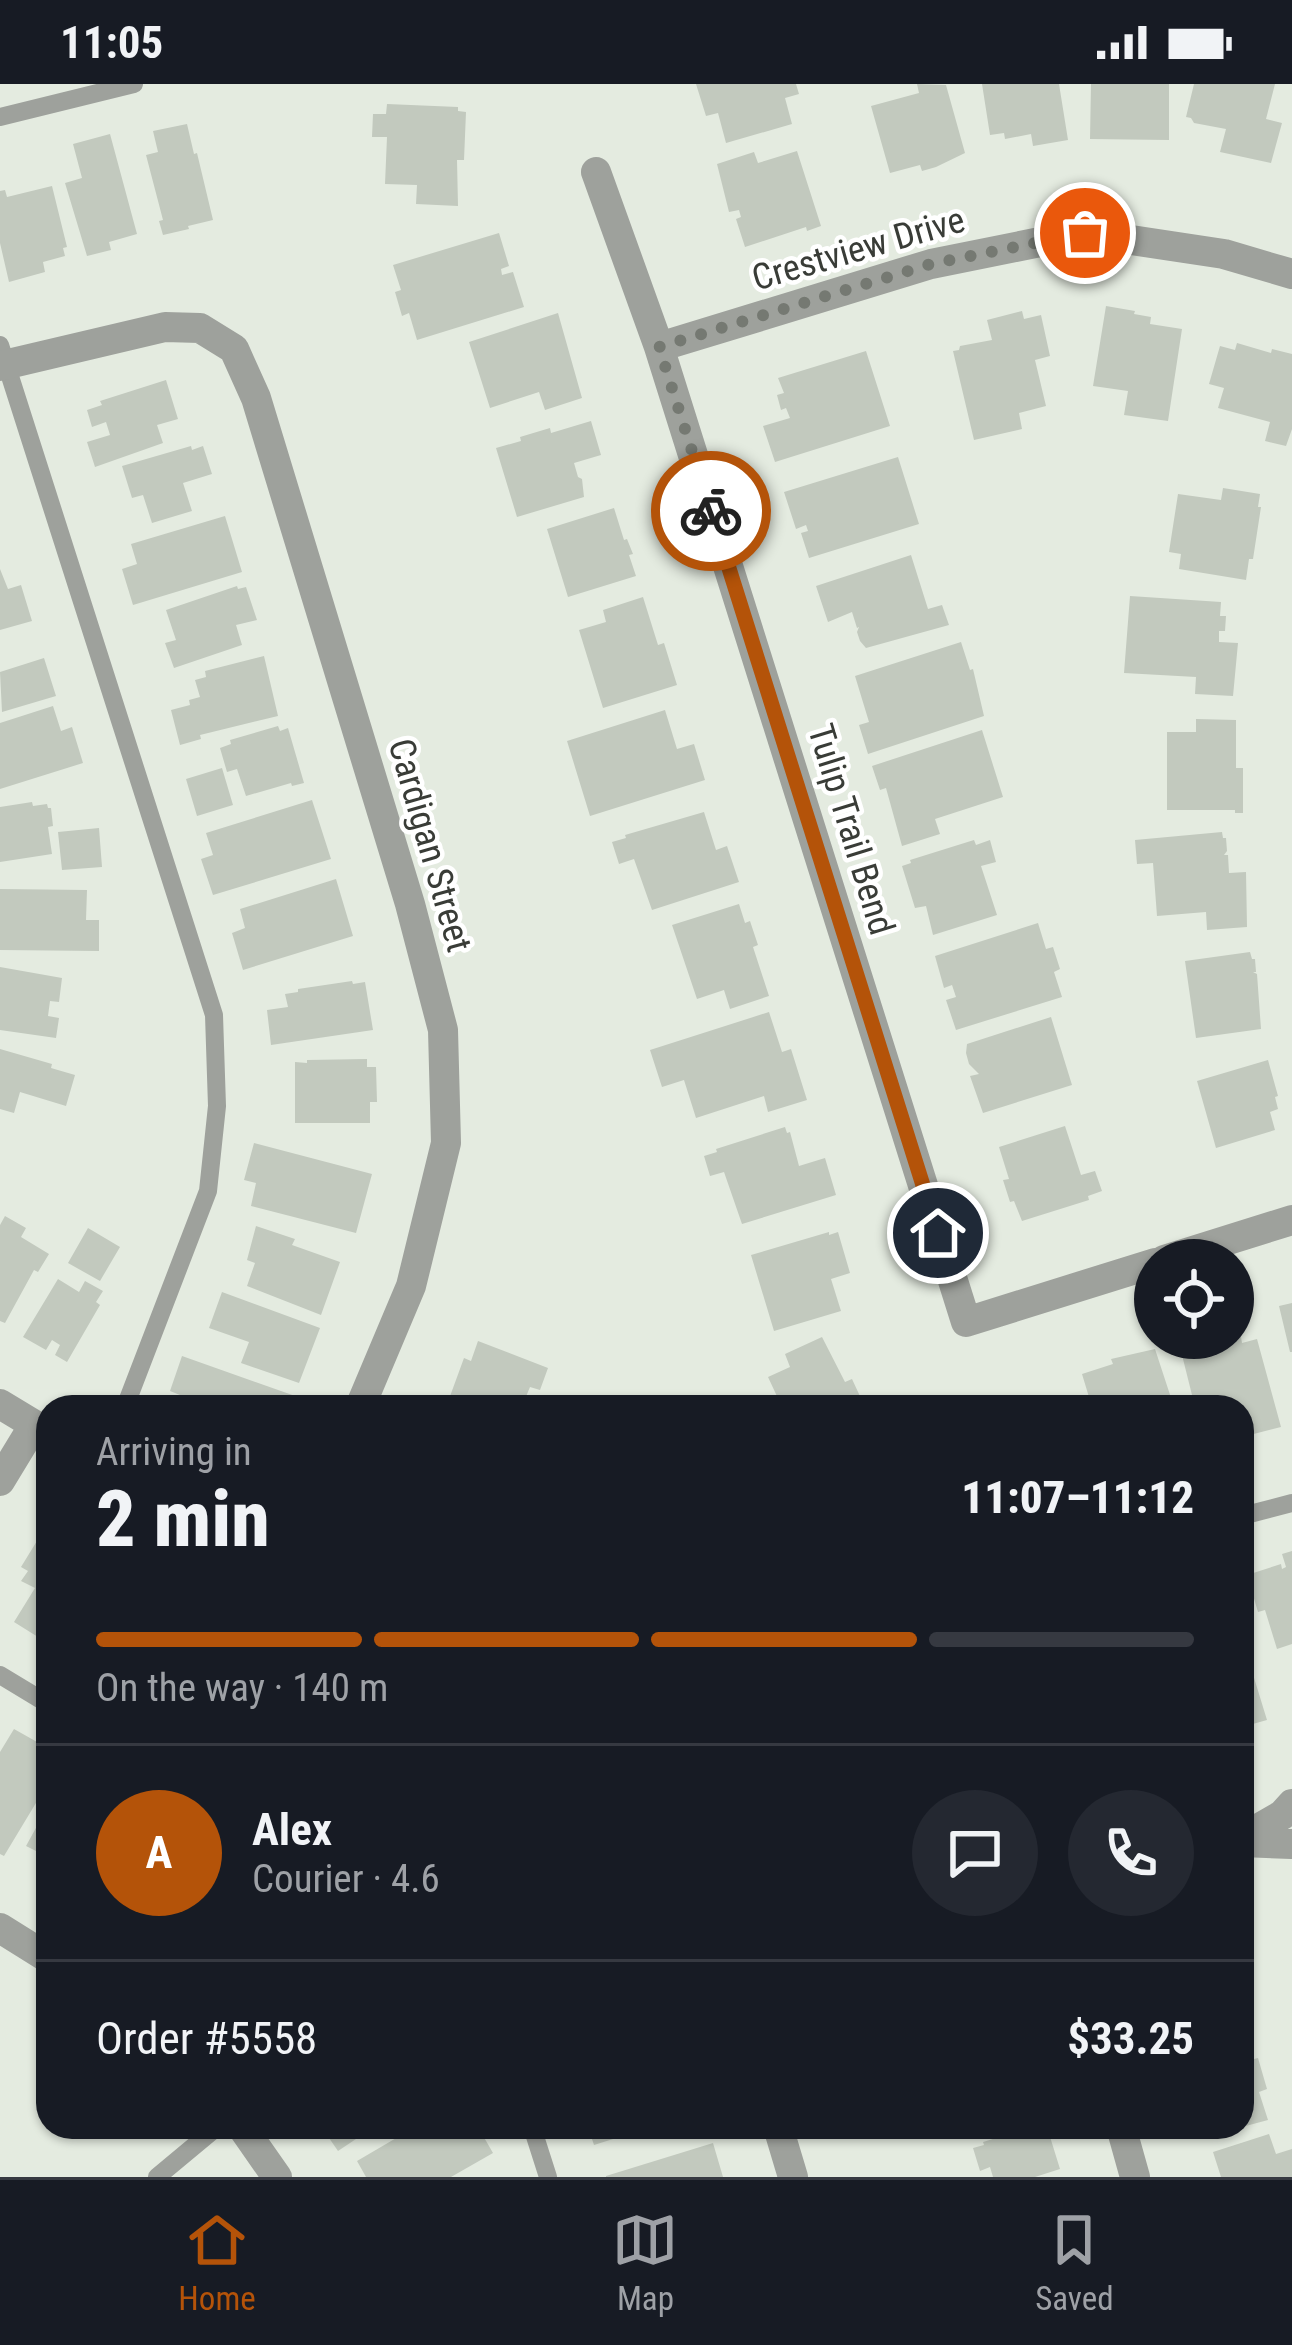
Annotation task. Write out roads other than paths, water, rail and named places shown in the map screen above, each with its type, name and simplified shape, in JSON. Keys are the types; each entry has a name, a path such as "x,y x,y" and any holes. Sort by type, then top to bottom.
{"street":[{"name":"Tulip Trail Bend","path":"596,172 659,347 966,1322 1134,1270"},
{"name":"Crestview Drive","path":"659,347 931,264 1085,233 1224,254 1292,274"},
{"name":"Cardigan Street","path":"2,358 165,327 200,328 234,349 256,398 410,904 443,1030 446,1143 411,1286 365,1395"},
{"path":"1231,1239 1292,1220"},
{"path":"0,1404 36,1426"},
{"path":"0,1481 36,1435"},
{"path":"1254,1832 1292,1804"},
{"path":"1254,1841 1292,1844"},
{"path":"0,1928 36,1950"},
{"path":"250,2139 277,2177"},
{"path":"782,2139 793,2177"},
{"path":"1124,2139 1135,2177"}],"lane":[{"path":"0,117 134,84"},
{"path":"2,358 214,1015 218,1106 208,1191 129,1395"},
{"path":"1254,1513 1292,1503"},
{"path":"0,1675 36,1697"},
{"path":"157,2177 203,2139"},
{"path":"536,2139 548,2177"}]}
